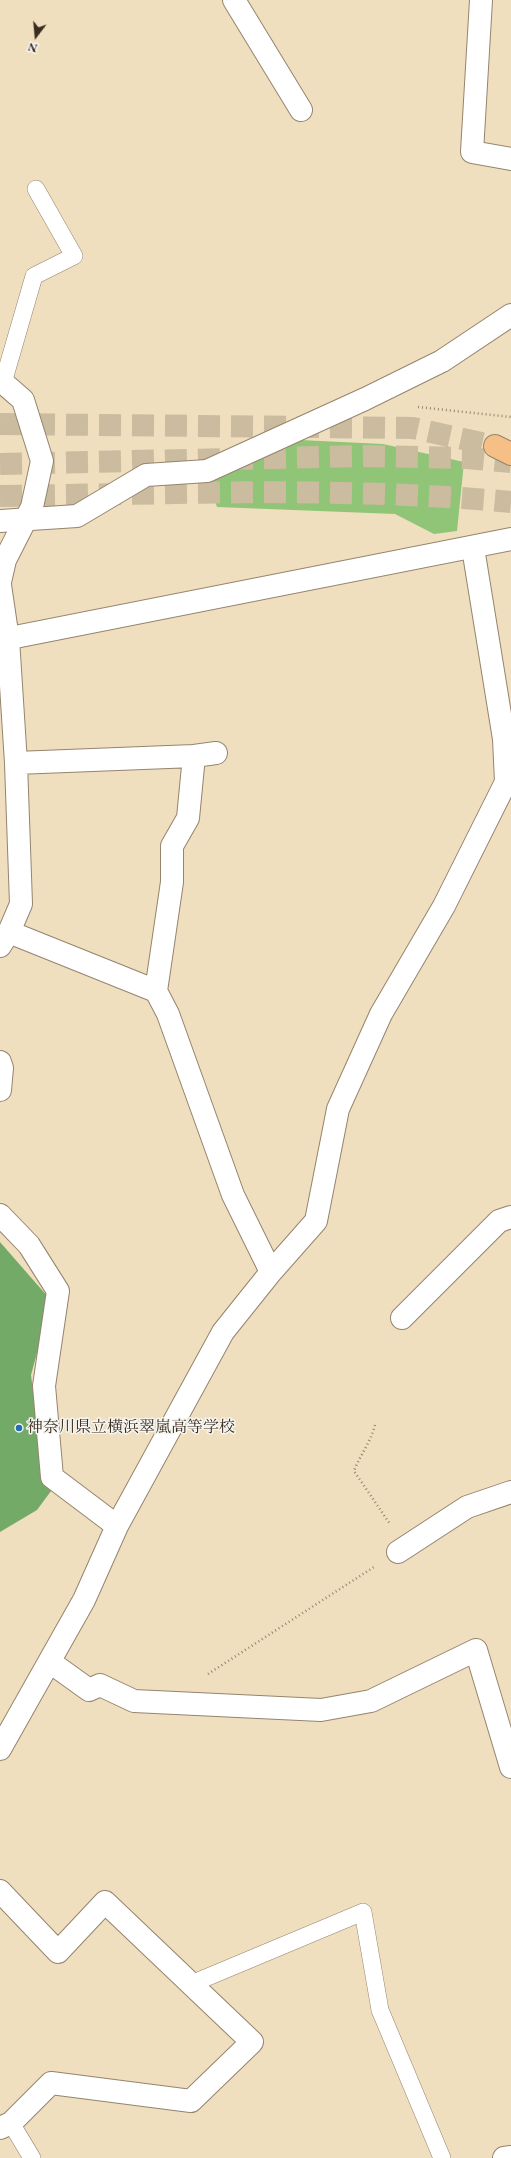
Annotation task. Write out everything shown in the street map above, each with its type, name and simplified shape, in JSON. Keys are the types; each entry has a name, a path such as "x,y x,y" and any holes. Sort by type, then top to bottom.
{"street":[{"path":"235,0 301,110"},
{"path":"481,0 472,152 511,159"},
{"path":"0,521 77,516 146,475 207,471 365,399 442,361 511,315"},
{"path":"0,582 6,560 32,507 42,461 23,400 1,381"},
{"path":"4,639 473,548 511,539"},
{"path":"0,1749 84,1600 117,1526 223,1332 271,1272 316,1221 338,1109 381,1014 444,906 506,782 507,744 473,548"},
{"path":"0,585 16,763 21,904 5,939 156,991"},
{"path":"16,763 194,756 216,753"},
{"path":"194,756 188,818 172,846 172,882 156,991 168,1014 233,1195 271,1272"},
{"path":"0,1062 2,1068 0,1090"},
{"path":"0,1215 29,1245 58,1292 44,1386 52,1477 117,1526"},
{"path":"402,1318 498,1222 511,1217"},
{"path":"402,1550 467,1507 511,1492"},
{"path":"50,1662 89,1690 100,1685 134,1701 321,1710 371,1701 476,1650 511,1767"},
{"path":"0,1891 58,1952 105,1902 252,2042 191,2101 50,2084 5,2125"},
{"path":"504,2158 511,2157"}],"lane":[{"path":"1,381 34,276 74,256 36,189"},
{"path":"191,1984 362,1912 380,2010 442,2158"},
{"path":"5,2125 32,2158"}],"path":[{"path":"416,406 511,417"},
{"path":"179,1703 204,1677 402,1550 354,1471 358,1460 371,1439 375,1425"}],"green space":[{"path":"300,440 383,444 464,462 457,531 434,534 395,514 217,507 208,481"},
{"name":"神奈川県立横浜翠嵐高等学校","path":"0,1242 48,1297 41,1338 31,1375 44,1480 54,1487 37,1510 0,1532"}],"tunnel":[{"path":"0,424 413,428 495,446"},
{"path":"0,464 364,456 467,458 511,462"},
{"path":"0,496 256,492 383,494 511,502"}],"place":[{"name":"神奈川県立横浜翠嵐高等学校","path":"19,1428"}]}
